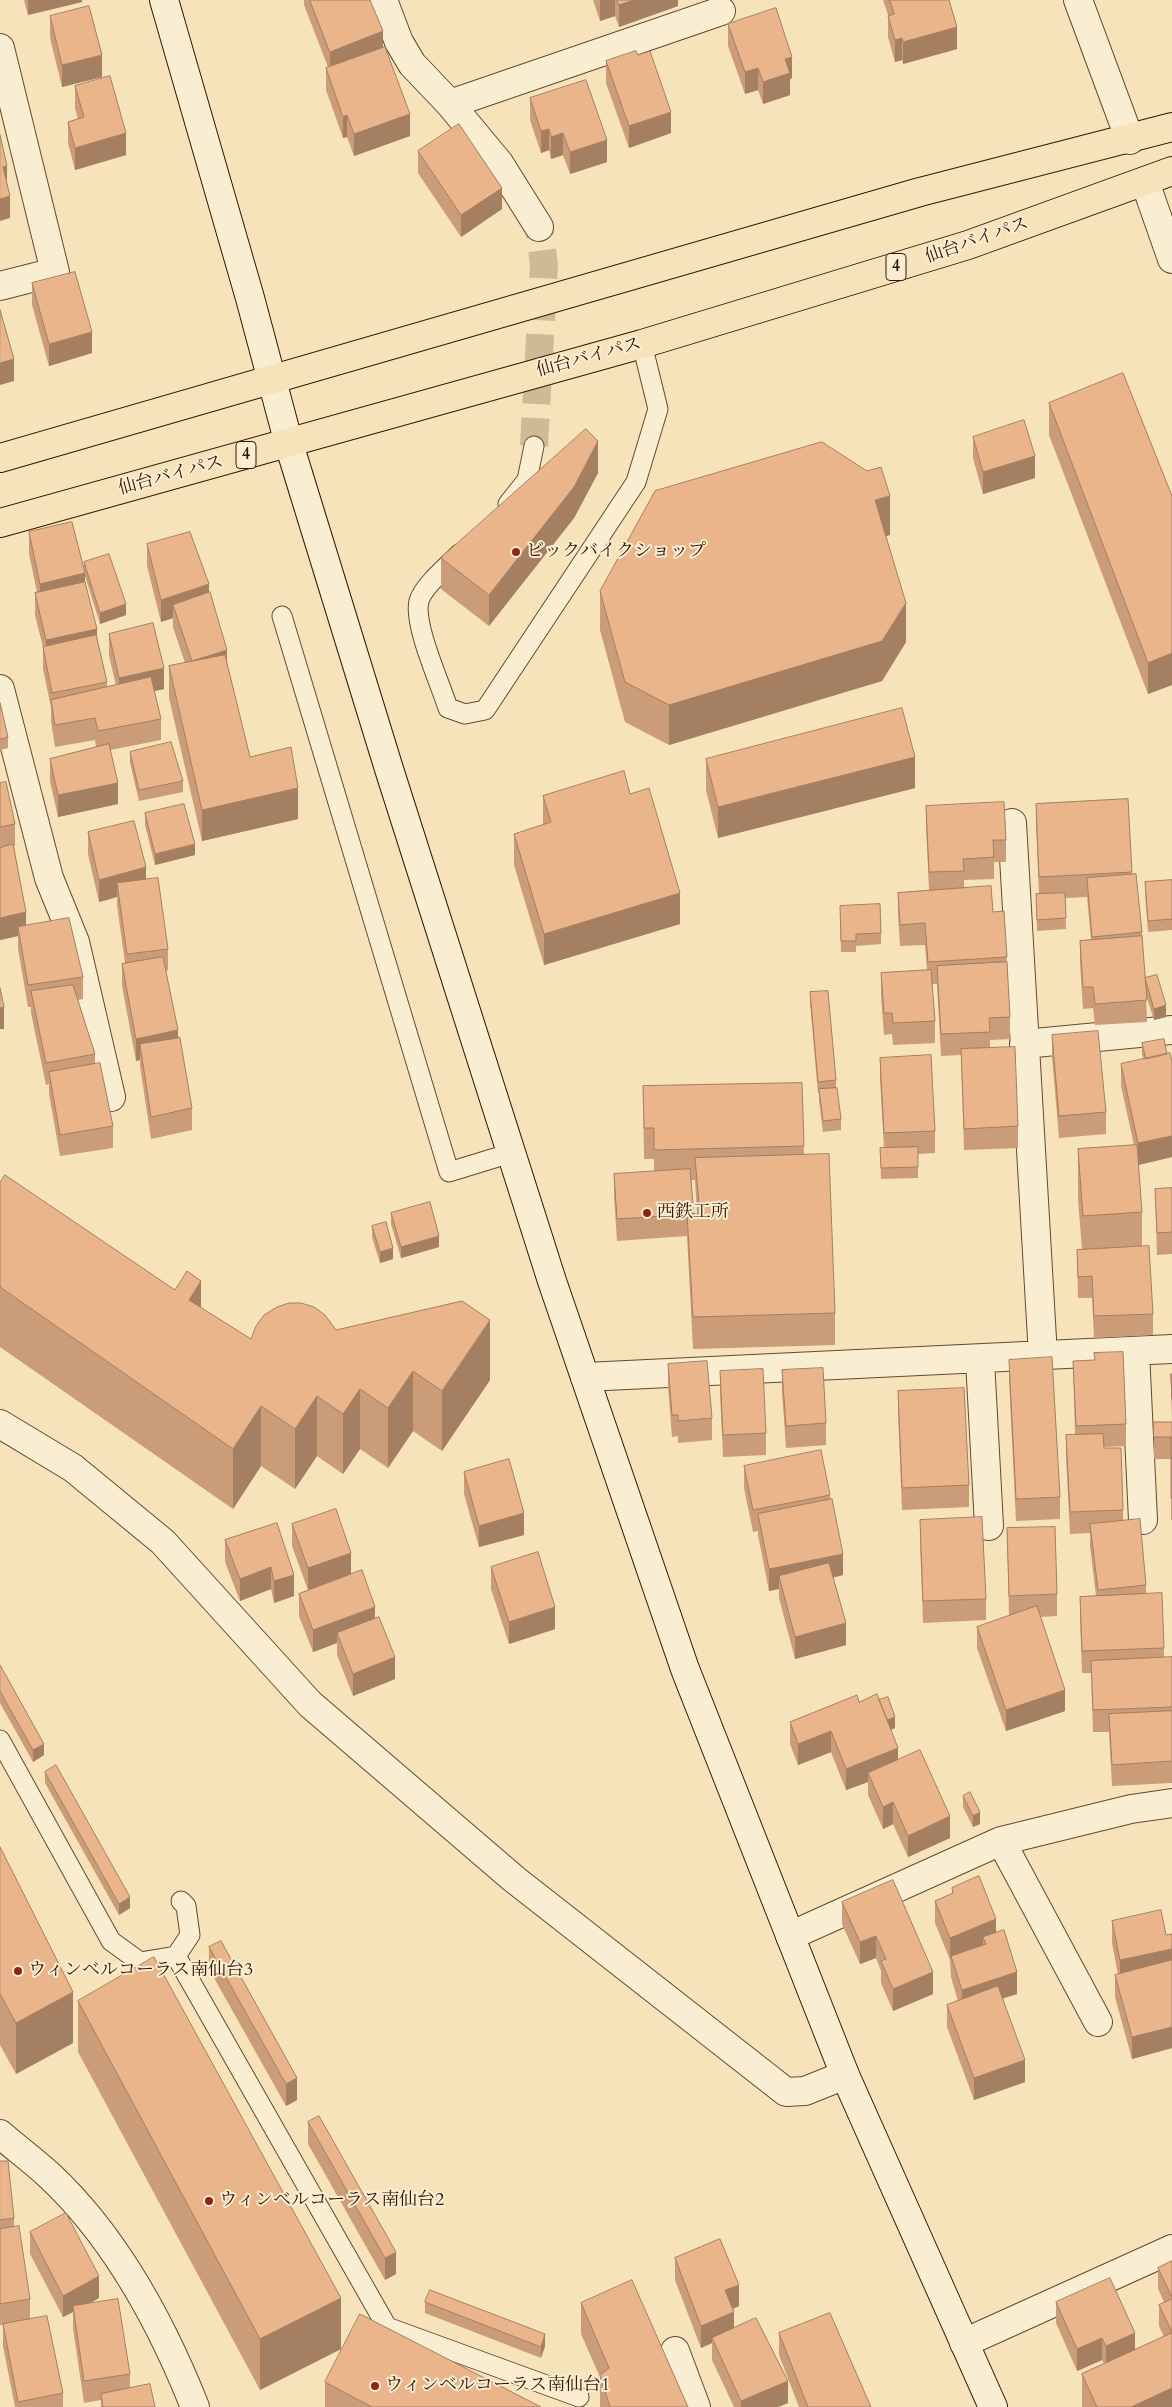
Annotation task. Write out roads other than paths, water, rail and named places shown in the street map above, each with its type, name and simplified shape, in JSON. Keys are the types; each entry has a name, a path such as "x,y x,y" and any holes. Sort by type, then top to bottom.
{"highway":[{"path":"0,458 920,192 1130,140 1165,129"},
{"name":"仙台バイパス","path":"0,523 289,444 482,387 642,344 968,246 1171,171"}],"street":[{"path":"164,0 250,298 289,444 511,1153 585,1377 686,1670 845,2075 993,2407"},
{"path":"383,0 400,42 412,64 450,104 499,163 539,227"},
{"path":"1078,0 1130,140"},
{"path":"450,104 721,11"},
{"path":"0,48 55,272 0,286"},
{"path":"1145,182 1172,259"},
{"path":"0,689 49,878 75,942 111,1097"},
{"path":"1012,823 1043,1356"},
{"path":"1024,1044 1172,1030"},
{"path":"585,1377 980,1360 1172,1349"},
{"path":"1135,1352 1143,1520"},
{"path":"980,1360 989,1526"},
{"path":"0,1424 72,1468 163,1542 238,1627 310,1704 514,1878 786,2092 806,2091 845,2075"},
{"path":"790,1936 1001,1841 1131,1809 1172,1803"},
{"path":"1001,1841 1098,2022"},
{"path":"0,2134 50,2176 88,2216 144,2297 181,2372 195,2407"},
{"path":"964,2343 1172,2249"},
{"path":"674,2351 696,2407"}],"lane":[{"path":"471,542 432,582 419,600 418,622 448,708 465,714 485,710 636,482 658,409 642,344"},
{"path":"497,515 527,480 534,446"},
{"path":"282,616 449,1172 511,1153"},
{"path":"0,1740 111,1941 140,1962 176,1956 190,1935 186,1906 182,1901"},
{"path":"176,1956 387,2327 579,2397"}],"tunnel":[{"path":"534,446 544,265 539,227"}],"place":[{"name":"ビックバイクショップ","path":"516,552"},
{"name":"西鉄工所","path":"647,1213"},
{"name":"ウィンベルコーラス南仙台3","path":"18,1971"},
{"name":"ウィンベルコーラス南仙台2","path":"209,2201"},
{"name":"ウィンベルコーラス南仙台1","path":"375,2386"}]}
